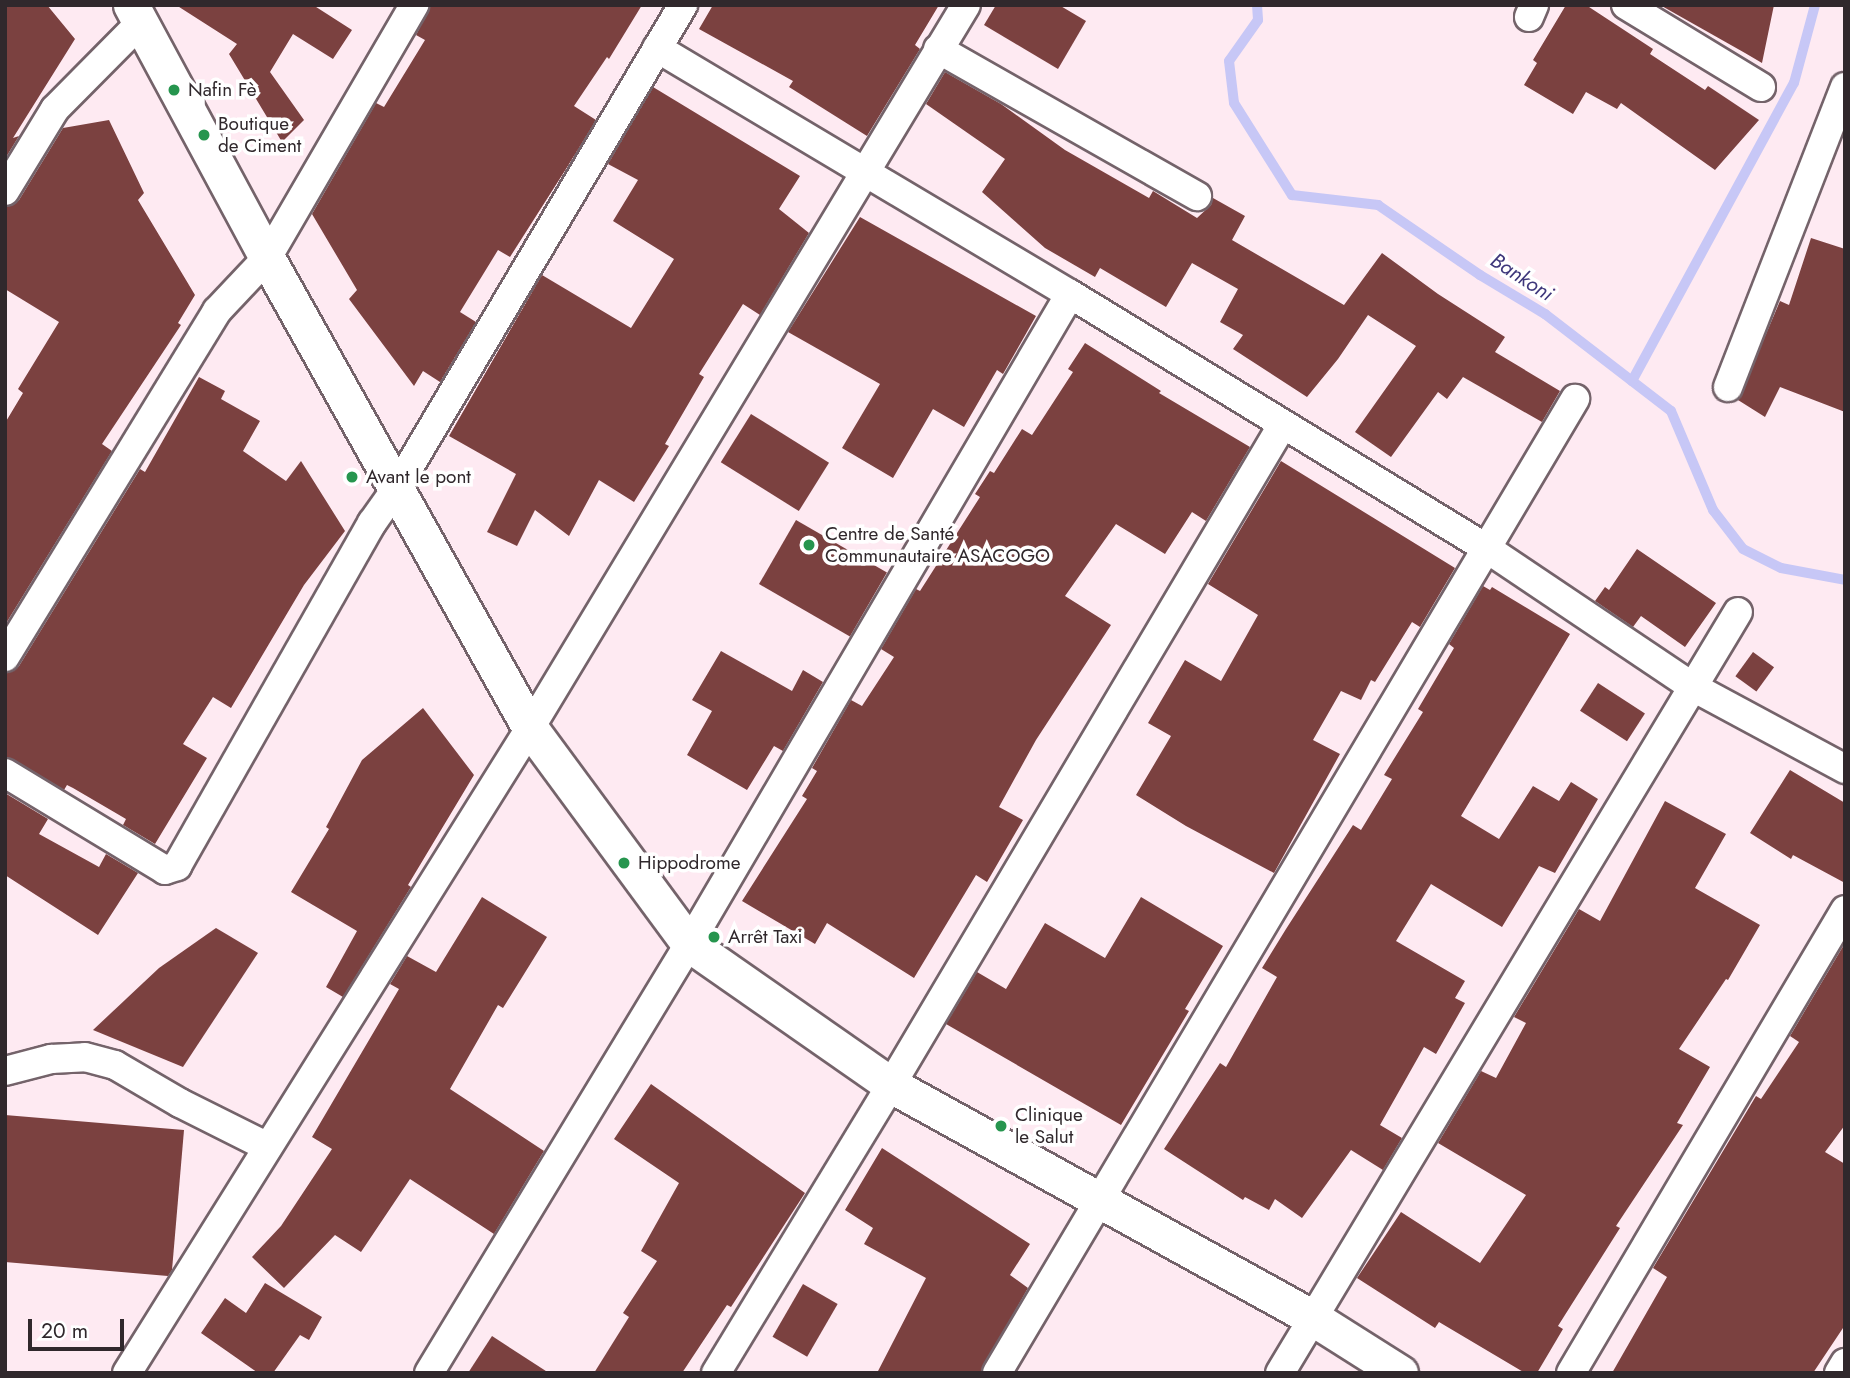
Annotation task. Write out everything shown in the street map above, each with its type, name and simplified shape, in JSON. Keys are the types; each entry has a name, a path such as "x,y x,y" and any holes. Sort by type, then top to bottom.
{"street":[{"path":"5,657 217,311 267,258 414,5"},
{"path":"5,773 165,870 173,869 372,523 396,489 683,5"},
{"path":"127,1373 530,728 965,5"},
{"path":"1626,5 1761,87"},
{"path":"5,191 55,109 136,14 267,258 530,728 689,944 891,1085 1313,1318 1400,1373"},
{"path":"657,48 1070,294 1486,548 1693,687 1845,769"},
{"path":"938,49 1197,196"},
{"path":"1728,387 1845,87"},
{"path":"429,1373 689,944 1070,294"},
{"path":"997,1373 1575,399"},
{"path":"716,1373 891,1085 1283,424"},
{"path":"1280,1373 1738,612"},
{"path":"1571,1373 1845,910"},
{"path":"5,1071 51,1059 85,1057 115,1065 180,1103 268,1147"},
{"path":"1839,1373 1845,1363"}],"building":[{"path":"5,5 47,5 75,39 13,138 19,136 5,159"},
{"path":"176,5 313,5 352,30 333,59 293,34 270,72 304,120 282,142 229,54 237,44"},
{"path":"431,5 642,5 609,59 607,57 574,106 596,120 510,257 498,250 460,312 476,322 440,382 423,371 414,386 349,299 357,290 312,214 376,103 384,107 425,40 416,35"},
{"path":"713,5 939,5 915,45 920,49 867,136 789,87 793,81 699,29"},
{"path":"996,5 1059,5 1086,21 1058,69 984,25"},
{"path":"1566,5 1586,5 1653,49 1650,54 1705,90 1708,86 1759,120 1715,170 1621,103 1617,109 1586,92 1573,114 1524,85 1537,63 1533,60"},
{"path":"1660,5 1774,5 1762,63 1745,53"},
{"path":"945,72 1001,104 1065,150 1149,198 1153,191 1197,218 1211,205 1213,198 1245,216 1232,240 1344,305 1382,253 1438,294 1505,337 1495,352 1560,391 1542,422 1463,377 1447,399 1438,392 1391,457 1355,432 1416,346 1368,315 1338,359 1307,397 1233,349 1243,335 1220,322 1238,289 1192,263 1166,307 1100,268 1095,277 1045,248 982,192 1005,159 926,104"},
{"path":"653,87 800,176 779,209 809,233 760,315 743,304 699,374 704,377 665,444 669,446 634,502 599,480 569,536 535,510 517,546 487,532 516,474 449,436 542,275 631,328 674,259 613,221 638,180 608,164"},
{"path":"109,120 144,193 138,200 195,295 178,323 181,325 102,444 112,451 5,625 5,423 23,393 18,389 59,322 5,289 5,208 19,200 63,128"},
{"path":"860,217 1036,316 1003,374 997,370 964,427 933,409 893,478 842,448 880,384 788,332"},
{"path":"1811,238 1845,249 1845,412 1780,387 1765,417 1738,400 1780,301 1789,305"},
{"path":"1085,343 1161,391 1159,393 1250,447 1206,521 1192,512 1165,554 1116,524 1065,596 1111,625 1036,740 999,807 1023,820 987,882 976,875 914,978 827,923 815,944 742,901 807,799 802,796 817,771 812,768 851,700 862,706 894,657 881,649 916,589 920,591 980,497 975,494 990,471 994,473 1022,429 1032,435 1073,372 1068,369"},
{"path":"199,377 225,391 221,399 260,421 243,451 286,481 301,461 345,531 304,585 231,708 213,697 183,744 207,758 155,844 123,825 126,819 73,788 67,785 64,790 5,756 5,674 19,666 140,469 145,472"},
{"path":"751,414 829,463 799,511 721,462"},
{"path":"1281,461 1455,568 1420,627 1412,622 1375,682 1371,680 1361,700 1341,691 1313,740 1340,754 1274,873 1186,826 1136,795 1171,736 1148,723 1185,660 1221,681 1258,615 1208,584"},
{"path":"796,520 887,572 850,637 759,584"},
{"path":"1637,549 1716,603 1685,647 1641,616 1633,627 1595,601 1605,587 1609,590"},
{"path":"1483,586 1490,590 1492,587 1570,634 1461,816 1499,839 1533,786 1559,801 1571,782 1598,799 1555,873 1539,866 1502,927 1431,884 1396,941 1465,981 1455,998 1465,1003 1436,1054 1424,1047 1380,1125 1402,1138 1383,1170 1351,1150 1302,1218 1275,1199 1269,1210 1245,1197 1243,1200 1164,1149 1220,1063 1226,1067 1277,977 1262,968 1286,929 1353,825 1361,830 1392,779 1384,775 1423,712 1418,709 1454,648 1449,644"},
{"path":"721,651 792,691 803,670 823,682 783,751 774,746 747,790 687,755 712,711 692,700"},
{"path":"1753,652 1774,667 1756,692 1735,676"},
{"path":"1598,683 1645,713 1627,741 1580,711"},
{"path":"423,708 474,775 408,885 411,887 343,997 326,987 357,931 291,892 329,829 326,827 362,760"},
{"path":"1790,770 1845,803 1845,883 1793,855 1791,859 1750,833"},
{"path":"5,793 48,819 39,834 99,867 106,854 138,873 98,935 5,875"},
{"path":"1665,801 1726,834 1695,888 1760,925 1728,980 1726,979 1679,1049 1710,1067 1677,1123 1683,1125 1616,1226 1620,1228 1558,1326 1563,1329 1537,1373 1525,1373 1439,1322 1435,1328 1357,1278 1401,1212 1480,1263 1526,1195 1438,1143 1481,1071 1496,1078 1526,1023 1514,1017 1579,909 1600,921"},
{"path":"482,897 547,937 503,1008 498,1005 450,1089 544,1151 494,1234 410,1179 361,1252 335,1235 284,1288 252,1257 281,1226 332,1149 312,1137 399,989 390,984 407,956 436,972"},
{"path":"1141,897 1223,946 1185,1009 1189,1011 1121,1125 946,1024 977,972 1006,989 1045,923 1105,958"},
{"path":"216,928 258,953 183,1067 93,1030 159,968"},
{"path":"1845,943 1845,1125 1825,1152 1845,1164 1845,1325 1813,1373 1612,1373 1667,1277 1653,1268 1756,1096 1761,1099 1799,1042 1790,1036"},
{"path":"651,1084 805,1193 731,1307 727,1305 682,1373 594,1373 629,1317 623,1313 657,1261 641,1251 679,1183 614,1139"},
{"path":"5,1115 184,1130 172,1270 168,1276 5,1262"},
{"path":"882,1148 1030,1244 1010,1275 1028,1288 980,1373 877,1373 926,1278 864,1244 873,1228 845,1210"},
{"path":"265,1283 322,1317 309,1340 300,1335 273,1373 258,1373 201,1333 225,1298 246,1313"},
{"path":"803,1284 838,1304 807,1357 772,1337"},
{"path":"492,1336 549,1373 468,1373"}],"waterway":[{"name":"Bankoni","path":"1257,5 1258,20 1229,61 1234,103 1292,195 1378,205 1480,275 1545,314 1671,411 1713,510 1743,549 1781,568 1845,580"},
{"path":"1632,381 1794,83 1815,5"}],"place":[{"name":"Nafin Fè","path":"174,90"},
{"name":"Boutique de Ciment","path":"204,135"},
{"name":"Avant le pont","path":"352,477"},
{"name":"Centre de Santé Communautaire ASACOGO","path":"809,545"},
{"name":"Hippodrome","path":"624,863"},
{"name":"Arrêt Taxi","path":"714,937"},
{"name":"Clinique le Salut","path":"1001,1126"}]}
